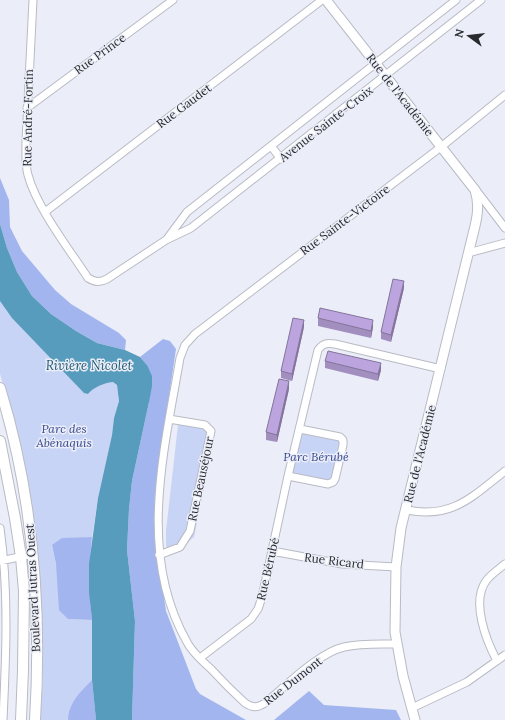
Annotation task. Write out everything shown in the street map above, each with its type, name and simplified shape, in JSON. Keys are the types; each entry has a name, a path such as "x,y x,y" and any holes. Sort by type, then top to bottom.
{"main road":[{"name":"Boulevard Jutras Ouest","path":"0,388 13,434 29,514 37,622 35,720"},
{"name":"Boulevard Jutras Ouest","path":"0,441 21,556 24,590 21,720"}],"street":[{"name":"Rue André-Fortin","path":"33,0 27,108 27,173 45,212 88,278 94,282 100,282"},
{"name":"Rue Prince","path":"27,108 173,0"},
{"name":"Rue Gaudet","path":"45,212 322,0"},
{"name":"Rue de l'Académie","path":"326,0 505,228"},
{"name":"Avenue Sainte-Croix","path":"166,240 187,212 456,0"},
{"name":"Avenue Sainte-Croix","path":"100,282 107,279 166,240 191,228 281,159 481,0"},
{"name":"Rue Sainte-Victoire","path":"169,419 180,358 185,345 202,329 441,147 505,95"},
{"path":"271,146 281,159"},
{"name":"Rue de l'Académie","path":"415,720 396,644 396,568 401,528 407,510 478,209 478,200 475,190"},
{"path":"468,253 505,243"},
{"name":"Rue Bérubé","path":"200,658 251,620 258,609 318,350 321,345 335,344 440,369"},
{"path":"169,419 159,483 157,526 159,555 173,612 187,644 200,658"},
{"name":"Rue Beauséjour","path":"159,555 180,547 190,531 211,431 205,425 169,419"},
{"path":"288,476 328,484 333,482 335,478 343,440 340,437 300,429"},
{"path":"407,510 429,513 448,510 466,501 505,471"},
{"path":"0,528 6,614 2,695 3,720"},
{"name":"Rue Ricard","path":"272,552 342,564 396,568"},
{"path":"2,561 33,554"},
{"path":"497,661 484,631 479,600 480,592 487,580 505,564"},
{"name":"Rue Dumont","path":"200,658 245,703 251,707 260,706 313,663 335,650 344,647 396,644"},
{"path":"412,708 466,682 505,655"}],"green space":[{"name":"Parc des Abénaquis","path":"0,299 88,394 96,387 106,383 113,382 117,385 119,401 114,418 112,435 98,498 92,537 81,538 52,546 68,619 92,620 92,680 80,693 70,708 68,720 40,720 43,680 38,557 29,485 0,374"},
{"path":"178,425 209,429 213,433 214,440 194,537 179,549 168,552 166,545 166,531"},
{"name":"Parc Bérubé","path":"300,429 343,440 333,482 288,476"}],"shaded area":[{"path":"0,178 9,200 10,227 22,251 55,290 71,304 119,333 126,340 125,350 97,343 76,331 51,314 32,296 17,272 7,248 0,224"},
{"path":"163,339 170,341 176,349 156,484 154,532 166,611 196,689 200,694 246,720 132,720 135,621 127,550 129,509 132,481 149,402 147,365 140,357"},
{"path":"92,537 90,558 90,599 92,620 68,619 59,610 56,564 52,545 62,538"},
{"path":"92,680 96,720 68,720 70,708 73,703"},
{"path":"309,691 324,705 396,710 401,720 274,720"}],"water":[{"name":"Rivière Nicolet","path":"0,224 7,248 17,272 32,296 51,314 97,343 125,350 140,357 147,365 152,376 149,402 132,481 129,509 127,550 135,621 132,720 96,720 92,680 92,620 89,592 89,564 98,498 112,435 114,418 119,401 117,385 113,382 106,383 96,387 88,394 84,393 12,318 0,301"}],"building":[{"path":"393,279 404,281 391,335 381,332"},
{"path":"320,308 373,320 371,331 318,318"},
{"path":"293,318 304,320 292,374 281,371"},
{"path":"328,351 381,363 378,374 325,361"},
{"path":"279,379 289,381 277,435 266,432"}]}
